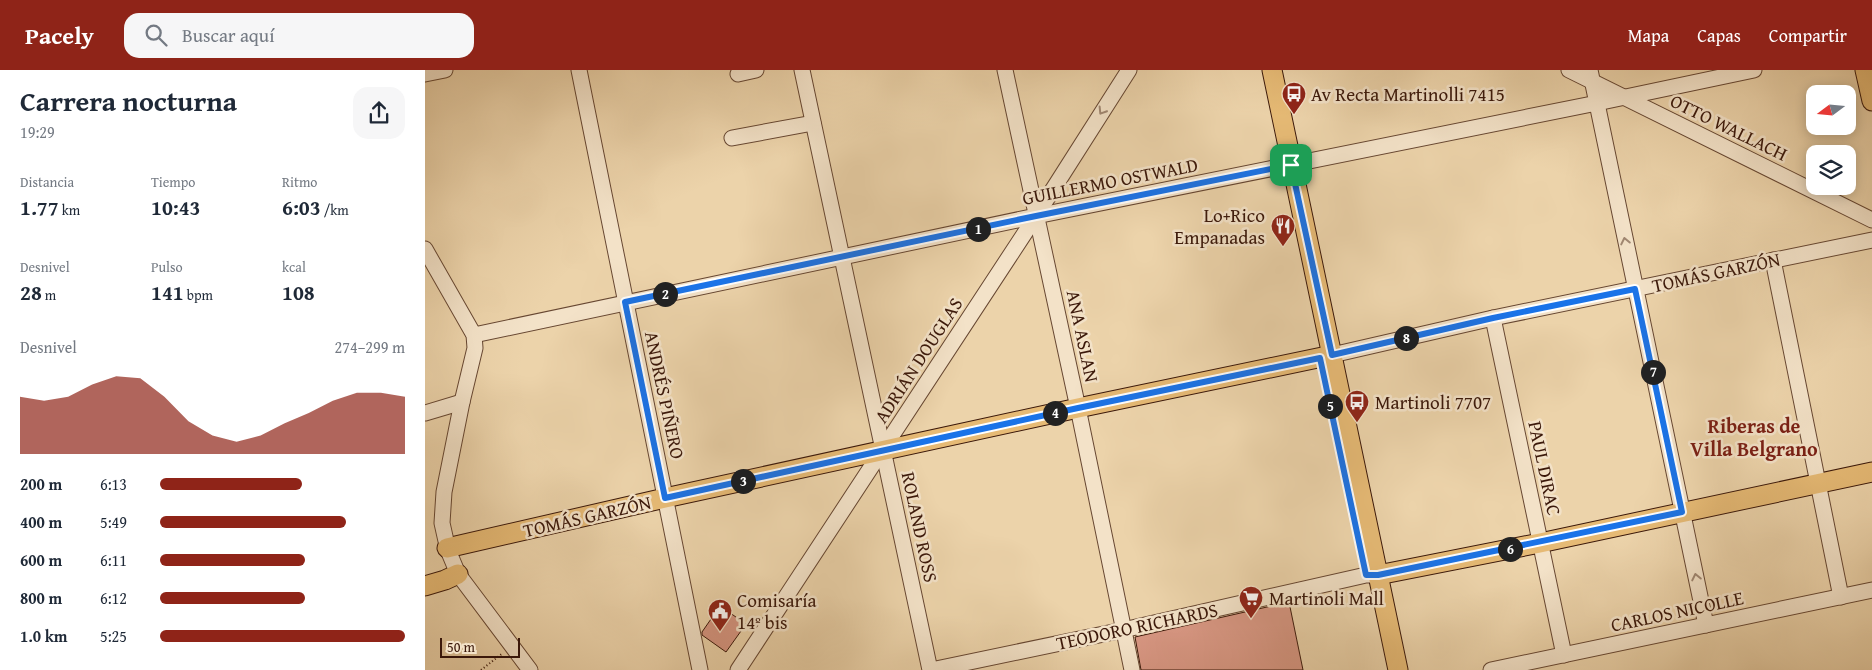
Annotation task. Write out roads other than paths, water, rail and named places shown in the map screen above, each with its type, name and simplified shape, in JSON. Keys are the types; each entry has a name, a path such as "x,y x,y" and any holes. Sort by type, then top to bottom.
{"main road":[{"path":"1260,70 1286,166 1372,575 1398,670"},
{"path":"1272,70 1286,166"},
{"path":"1865,70 1872,101"},
{"name":"TOMÁS GARZÓN","path":"447,548 665,498 1078,408 1326,357"},
{"name":"TEODORO RICHARDS","path":"1372,575 1540,543 1872,472"},
{"path":"425,586 458,574"},
{"path":"1372,575 1385,670"}],"street":[{"path":"425,74 445,70"},
{"name":"ANDRÉS PIÑERO","path":"579,70 699,670"},
{"path":"738,74 756,70"},
{"name":"ROLAND ROSS","path":"802,70 931,670"},
{"name":"ANA ASLAN","path":"1005,70 1132,670"},
{"name":"ADRIÁN DOUGLAS","path":"738,670 883,451 1129,70"},
{"name":"OTTO WALLACH","path":"1569,70 1591,76 1625,97 1872,220"},
{"name":"GUILLERMO OSTWALD","path":"474,334 1036,216 1597,104 1753,70"},
{"path":"1591,76 1706,625"},
{"path":"732,138 813,122"},
{"name":"TOMÁS GARZÓN","path":"1326,357 1493,318 1872,240"},
{"path":"425,250 474,334 475,348 461,402 442,506 442,523 447,548 458,574 530,670"},
{"path":"1773,260 1841,597"},
{"name":"PAUL DIRAC","path":"1493,318 1564,655"},
{"path":"425,413 461,402"},
{"name":"TEODORO RICHARDS","path":"931,670 1372,575"},
{"name":"CARLOS NICOLLE","path":"1491,670 1872,590"}],"place":[{"name":"Av Recta Martinolli 7415","path":"1294,115"},
{"name":"Lo+Rico Empanadas","path":"1283,247"},
{"name":"Martinoli 7707","path":"1357,423"},
{"name":"Martinoli Mall","path":"1251,619"},
{"name":"Comisaría 14º bis","path":"720,632"}],"district":[{"name":"Riberas de Villa Belgrano","path":"1754,438"}]}
